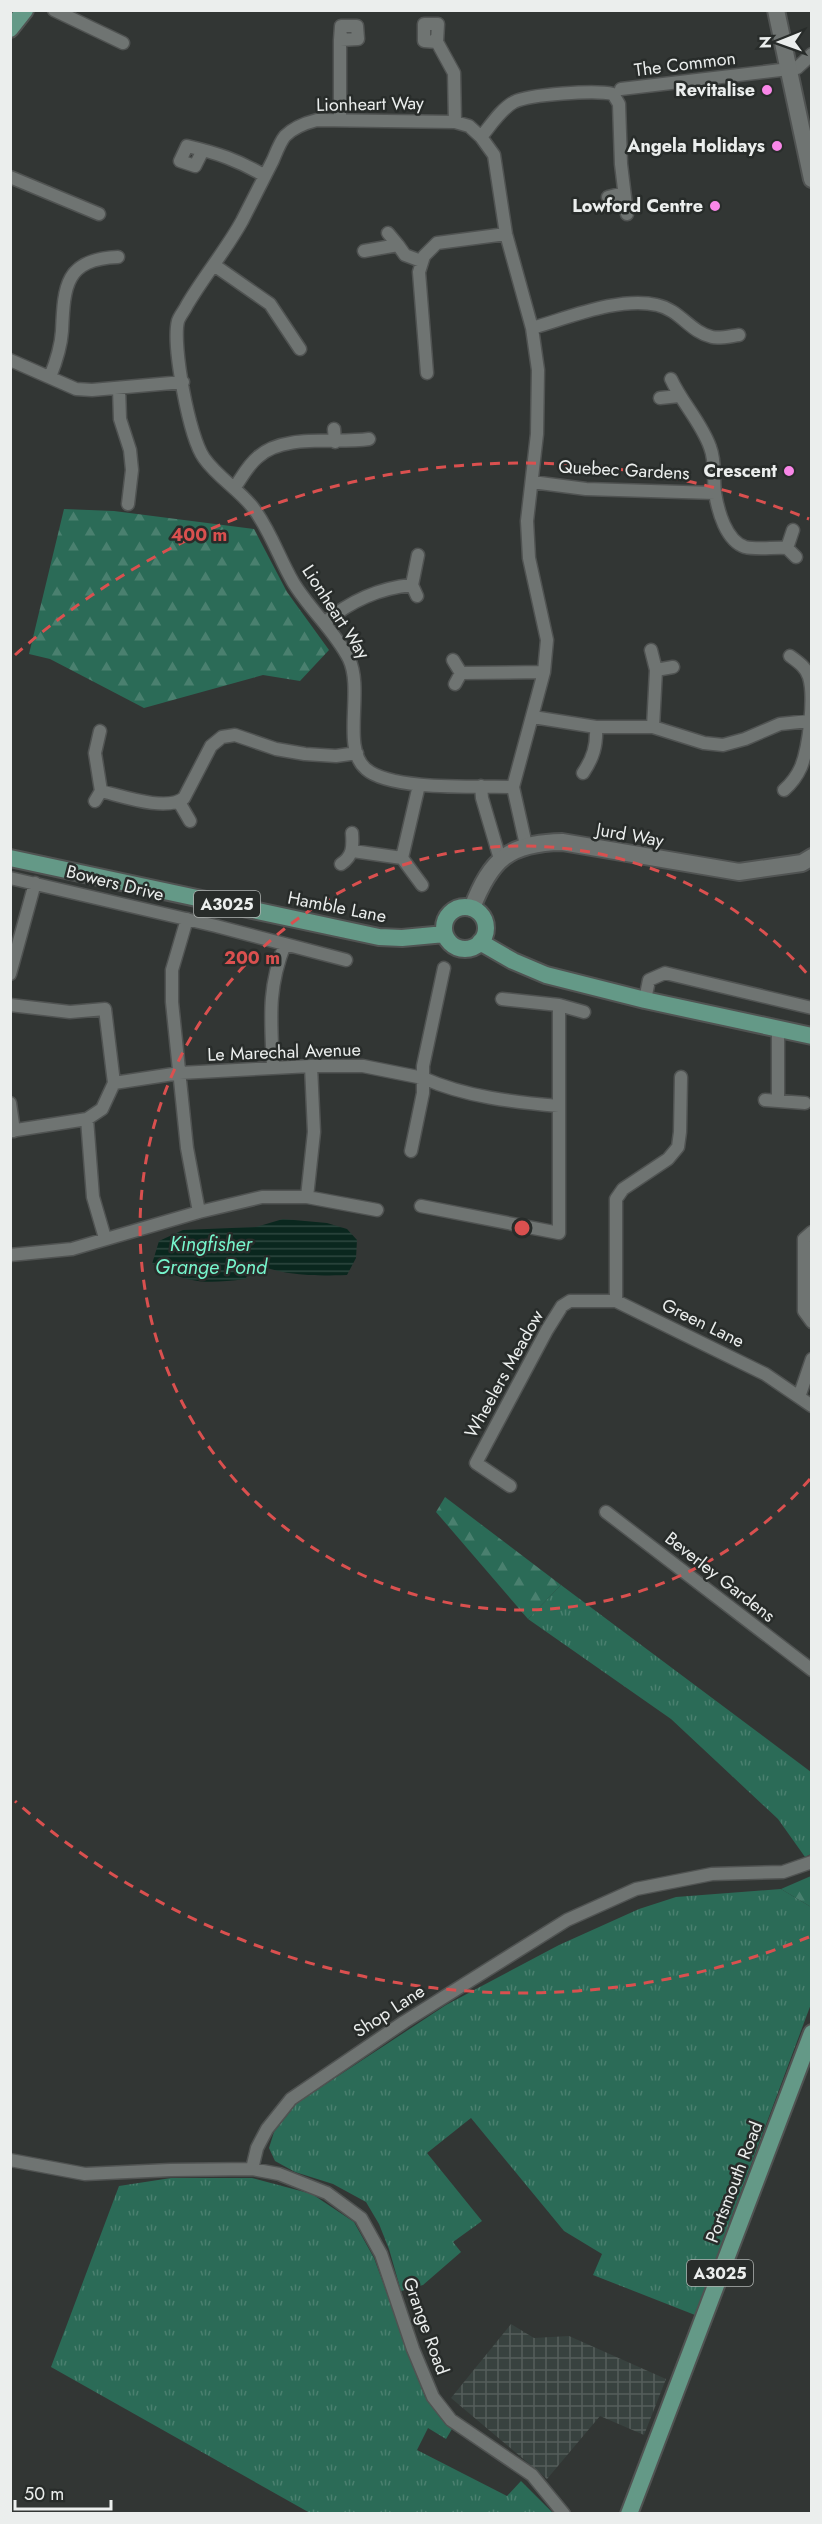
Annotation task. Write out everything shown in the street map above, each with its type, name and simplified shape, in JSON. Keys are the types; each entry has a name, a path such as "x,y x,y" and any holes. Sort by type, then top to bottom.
{"main road":[{"path":"10,29 25,10"},
{"name":"Hamble Lane","path":"10,858 379,937 402,938 445,934"},
{"path":"459,907 472,908 482,916 485,923 484,936 480,942 470,948 459,948 448,940 445,934 445,921 453,910 459,907"},
{"path":"480,942 513,961 546,975 645,1000 812,1036"},
{"name":"Portsmouth Road","path":"629,2514 812,2033"}],"street":[{"path":"54,10 123,43"},
{"path":"776,10 812,179"},
{"path":"340,40 340,120"},
{"path":"437,42 454,73 455,122"},
{"path":"789,70 802,65 812,54"},
{"name":"The Common","path":"621,89 789,70"},
{"path":"526,845 513,787 544,672 547,640 529,558 528,521 537,420 538,370 532,328 506,234 494,155 481,137 502,112 515,102 601,91 613,94 619,104 621,164 627,214"},
{"name":"Lionheart Way","path":"357,753 353,734 355,674 348,657 294,583 264,524 235,487 215,471 198,448 190,426 183,382 178,344 178,321 240,224 284,137 298,126 317,120 455,122 469,126 481,137"},
{"path":"203,150 238,160 265,176"},
{"path":"10,177 99,214"},
{"path":"608,197 624,193"},
{"path":"388,233 405,255 422,261"},
{"path":"428,373 419,353 419,272 422,261 437,243 506,234"},
{"path":"364,251 398,245"},
{"path":"50,377 59,350 61,310 69,280 97,253 118,257"},
{"path":"214,265 270,304 300,349"},
{"path":"532,328 615,306 637,303 656,304 674,310 693,328 712,337 739,335"},
{"path":"10,360 76,389 119,388 148,383 183,382"},
{"name":"Quebec Gardens","path":"670,379 703,431 711,448 715,469 715,493 727,529 734,542 747,548 787,548"},
{"path":"119,388 120,419 130,450 132,470 128,504"},
{"path":"660,398 679,396"},
{"path":"334,429 335,442"},
{"path":"235,487 258,456 286,443 369,439"},
{"name":"Quebec Gardens","path":"532,482 586,489 715,493"},
{"path":"793,530 787,548 796,557"},
{"path":"324,623 340,610 377,592 414,590 418,555"},
{"path":"651,650 656,670 653,727"},
{"path":"784,790 793,782 806,750 811,691 806,662 790,656"},
{"path":"453,660 458,679 544,672"},
{"path":"656,670 673,667"},
{"path":"533,717 596,727 653,727 704,743 723,745 745,739 780,724 809,721"},
{"path":"583,773 595,763 596,727"},
{"path":"100,731 95,753 98,796 153,803 179,802 184,798 211,746 222,737 235,735 276,748 305,754 336,756 357,753 365,768 387,778 419,785 513,787"},
{"path":"402,858 419,785"},
{"path":"481,786 482,798 500,859"},
{"path":"179,802 190,820"},
{"path":"340,864 347,860 353,850 352,833"},
{"name":"Jurd Way","path":"472,908 490,869 500,859 526,845 562,842 739,872 801,863 812,857"},
{"path":"353,850 402,858 422,885"},
{"name":"Bowers Drive","path":"10,878 188,919 346,960"},
{"path":"10,974 35,883"},
{"path":"188,919 172,970 172,1002 187,1148 199,1212"},
{"path":"273,1067 270,997 275,969 285,944"},
{"path":"411,1150 423,1093 423,1066 444,968"},
{"path":"645,1000 649,980 664,973 812,1008"},
{"path":"502,999 559,1005 584,1012"},
{"path":"10,1005 70,1012 105,1009 114,1083 102,1109 87,1119 12,1131 10,1103"},
{"path":"421,1206 559,1233 559,1005"},
{"path":"778,1029 772,1100 805,1103"},
{"path":"307,1197 314,1132 311,1066"},
{"name":"Le Marechal Avenue","path":"114,1083 180,1073 273,1067 363,1066 423,1078 445,1088 503,1100 559,1106"},
{"path":"616,1301 616,1199 623,1189 668,1159 678,1147 681,1132 681,1077"},
{"path":"87,1119 93,1197 105,1238"},
{"path":"10,1255 72,1249 199,1212 262,1197 307,1197 377,1210"},
{"path":"812,1232 804,1239 804,1311 812,1322"},
{"name":"Green Lane","path":"570,1301 616,1301 765,1374 812,1406"},
{"name":"Wheelers Meadow","path":"510,1486 476,1463 547,1330 562,1306 570,1301"},
{"path":"799,1397 812,1359"},
{"name":"Beverley Gardens","path":"606,1512 812,1670"},
{"name":"Shop Lane","path":"252,2169 256,2148 267,2129 291,2098 404,2022 567,1920 636,1889 712,1874 783,1872 812,1862"},
{"path":"10,2160 85,2174 252,2169"},
{"name":"Grange Road","path":"252,2169 279,2174 327,2193 361,2218 381,2254 413,2349 433,2397 452,2420 532,2475 564,2514"}],"shaded area":[{"path":"511,2324 534,2338 569,2336 666,2379 644,2435 600,2416 547,2479 451,2398"}],"green space":[{"path":"64,509 114,511 254,529 287,592 329,650 300,681 263,675 144,708 50,659 29,654"},
{"path":"445,1497 561,1585 528,1619 436,1512"},
{"path":"561,1585 811,1772 811,1854 805,1857 778,1819 671,1719 528,1619"},
{"path":"811,1876 811,1907 781,1889"},
{"path":"781,1889 811,1907 811,2004 695,2315 593,2275 602,2254 564,2231 471,2118 427,2153 482,2221 453,2242 461,2252 423,2285 401,2291 389,2249 379,2224 366,2202 333,2184 295,2172 275,2161 269,2148 274,2132 297,2103 446,2005 559,1945 639,1909 676,1897"},
{"path":"171,2178 252,2178 312,2194 354,2222 374,2258 425,2397 452,2429 446,2439 428,2428 417,2450 507,2496 521,2481 553,2513 310,2513 51,2367 119,2186"}],"water":[{"name":"Kingfisher Grange Pond","path":"283,1219 327,1223 347,1229 357,1240 356,1258 347,1275 301,1274 257,1265 245,1279 208,1282 187,1279 152,1264 159,1241 183,1230 256,1227"}],"place":[{"name":"Revitalise","path":"767,90"},
{"name":"Angela Holidays","path":"777,146"},
{"name":"Lowford Centre","path":"715,206"},
{"name":"Crescent","path":"789,471"}]}
